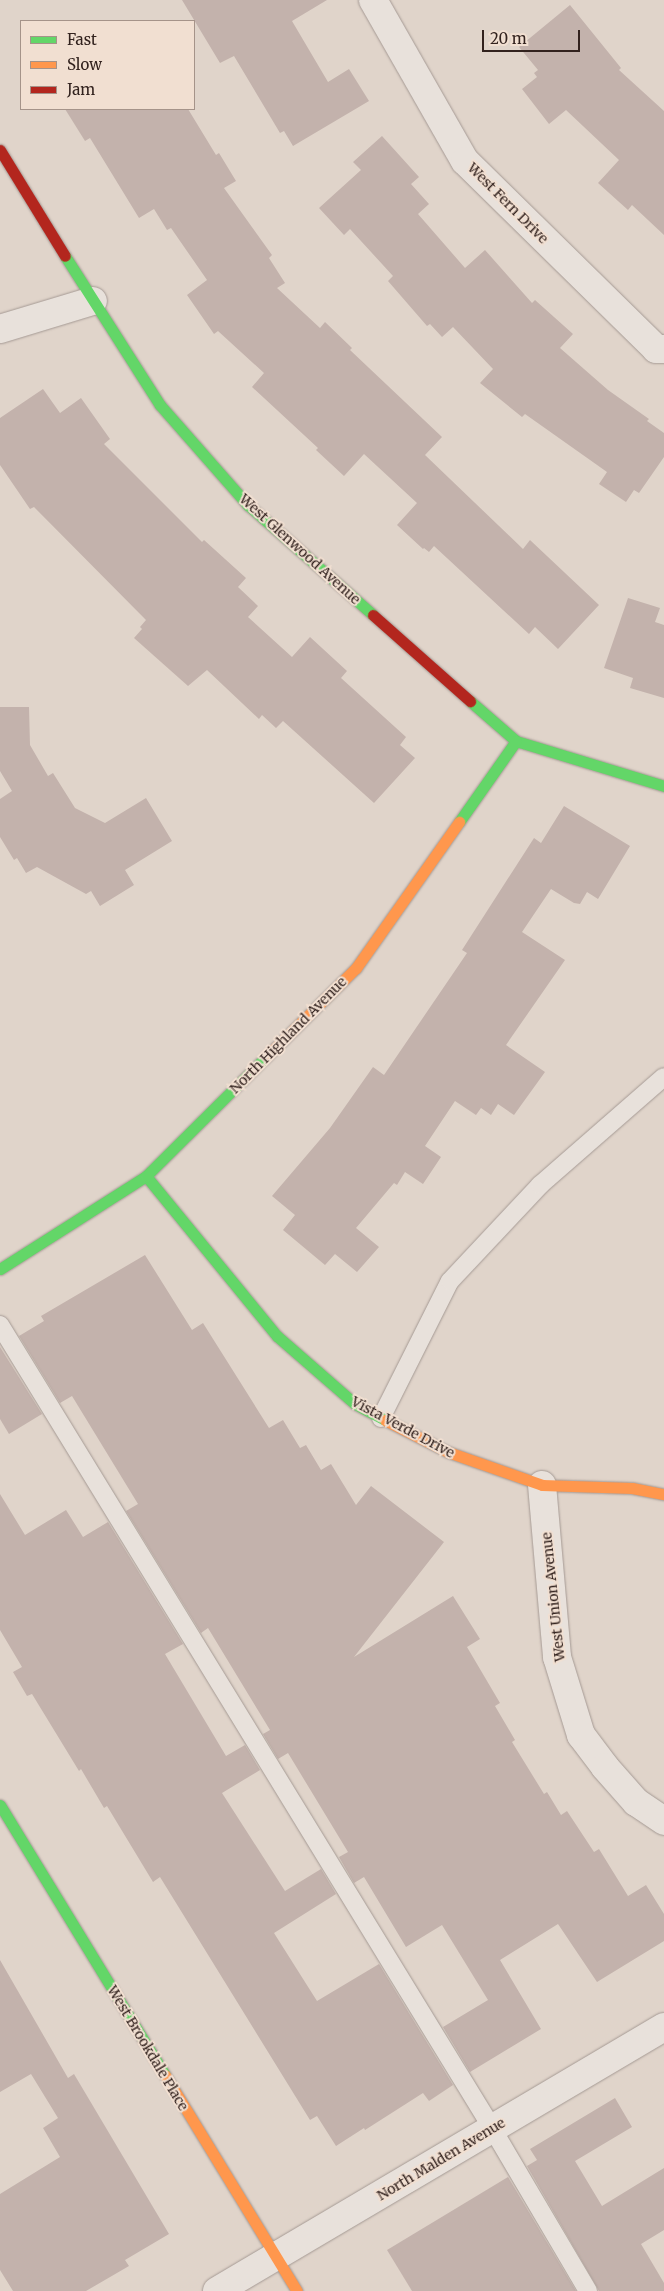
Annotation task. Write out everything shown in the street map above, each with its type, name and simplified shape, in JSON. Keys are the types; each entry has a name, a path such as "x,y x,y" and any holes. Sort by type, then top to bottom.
{"street":[{"name":"West Fern Drive","path":"373,0 465,161 656,349 664,349"},
{"name":"West Glenwood Avenue","path":"0,150 93,301 160,404 248,505 516,741 664,786"},
{"path":"0,329 93,301"},
{"name":"North Highland Avenue","path":"0,1270 146,1176 356,968 516,741"},
{"name":"Vista Verde Drive","path":"146,1176 278,1336 355,1404 448,1452 542,1485 632,1488 664,1494"},
{"name":"West Union Avenue","path":"542,1485 557,1657 581,1734 605,1767 636,1802 664,1821"},
{"name":"West Brookdale Place","path":"0,1805 297,2291"},
{"name":"North Malden Avenue","path":"217,2291 664,2027"}],"lane":[{"path":"381,1418 450,1280 540,1185 664,1078"},
{"path":"0,1325 492,2128 588,2291"}],"building":[{"path":"182,0 327,0 292,21 328,82 349,69 369,101 293,146 284,131 280,133 234,56 220,63"},
{"path":"570,5 621,68 619,70 664,111 664,235 632,205 628,210 598,183 619,160 566,110 549,124 522,89 537,77 534,73 538,70 519,47"},
{"path":"66,110 189,110 216,155 219,153 236,181 224,188 272,255 269,258 285,283 277,288 320,328 325,322 352,348 350,350 442,437 425,455 523,549 530,540 599,605 558,649 535,627 529,634 434,546 429,552 423,549 397,525 417,503 364,454 344,476 316,450 318,448 252,387 264,373 218,331 214,334 187,295 207,280 171,228 167,230 154,209 139,218 90,138 85,141"},
{"path":"382,136 419,177 411,184 429,204 418,214 465,268 485,250 532,303 535,300 573,334 560,348 608,390 649,419 647,421 664,433 664,457 639,493 634,490 626,502 599,484 607,472 525,414 522,417 480,383 493,369 453,327 442,337 430,324 427,326 388,281 393,276 350,229 344,235 319,208 361,170 353,162"},
{"path":"43,389 60,413 81,398 110,439 104,444 202,542 204,540 246,578 238,587 258,606 248,617 292,657 310,637 347,671 341,678 406,737 400,745 415,758 374,803 283,721 276,728 262,715 259,719 207,670 188,686 134,638 142,629 140,627 146,620 34,507 30,509 0,465 0,418"},
{"path":"628,598 660,608 655,622 664,625 664,698 630,688 633,678 604,668"},
{"path":"0,707 29,707 30,745 48,776 53,773 75,808 105,823 146,798 172,841 125,870 134,885 100,906 91,891 86,894 37,867 26,873 17,858 14,860 0,837 0,799 12,791 0,771"},
{"path":"564,806 630,846 598,899 587,892 580,904 574,903 551,889 522,932 565,960 506,1045 545,1072 514,1115 498,1104 491,1115 481,1108 476,1115 455,1101 425,1146 441,1157 423,1184 405,1172 397,1185 394,1183 356,1228 379,1247 357,1272 335,1254 325,1265 283,1230 295,1215 272,1196 330,1128 373,1067 384,1075 467,953 462,950 534,838 541,843"},
{"path":"145,1255 192,1330 203,1323 269,1428 283,1420 300,1448 306,1445 321,1470 331,1464 356,1505 371,1486 444,1542 354,1657 453,1596 480,1639 467,1647 500,1703 495,1706 515,1740 512,1742 544,1794 547,1792 561,1815 567,1811 594,1852 599,1849 628,1896 646,1885 664,1914 664,1941 597,1982 558,1924 500,1960 541,2029 470,2072 443,2027 488,2000 442,1925 406,1947 364,1877 354,1883 339,1857 348,1852 288,1753 278,1759 263,1734 270,1730 208,1628 201,1633 126,1511 138,1504 72,1396 60,1403 19,1336 44,1321 41,1316"},
{"path":"0,1347 42,1414 9,1434 0,1419"},
{"path":"0,1494 25,1535 66,1510 83,1537 108,1522 183,1644 165,1654 226,1756 245,1745 260,1770 222,1793 285,1891 321,1869 336,1894 274,1933 317,2001 379,1964 453,2085 429,2101 423,2093 336,2146 317,2116 310,2120 160,1877 153,1882 107,1806 104,1808 32,1694 27,1696 13,1672 22,1667 0,1630"},
{"path":"0,1960 68,2078 74,2074 169,2234 125,2260 129,2266 86,2291 13,2291 0,2270 0,2194 60,2157 43,2128 58,2118 31,2074 0,2092"},
{"path":"615,2098 632,2127 575,2161 602,2206 664,2168 664,2230 641,2244 664,2283 664,2291 599,2291 527,2166 537,2160 530,2149"},
{"path":"508,2177 576,2291 412,2291 387,2250"}],"traffic: fast":[{"path":"65,256 160,405 248,505 373,615"},
{"path":"470,701 516,741 664,786"},
{"path":"459,822 516,741"},
{"path":"0,1269 146,1176 267,1056"},
{"path":"146,1176 277,1336 355,1404 385,1420"},
{"path":"0,1805 165,2075"}],"traffic: slow":[{"path":"267,1056 356,968 459,822"},
{"path":"385,1420 448,1452 542,1485 632,1488 664,1494"},
{"path":"165,2075 297,2291"}],"traffic: jam":[{"path":"0,150 65,256"},
{"path":"373,615 470,701"}]}
